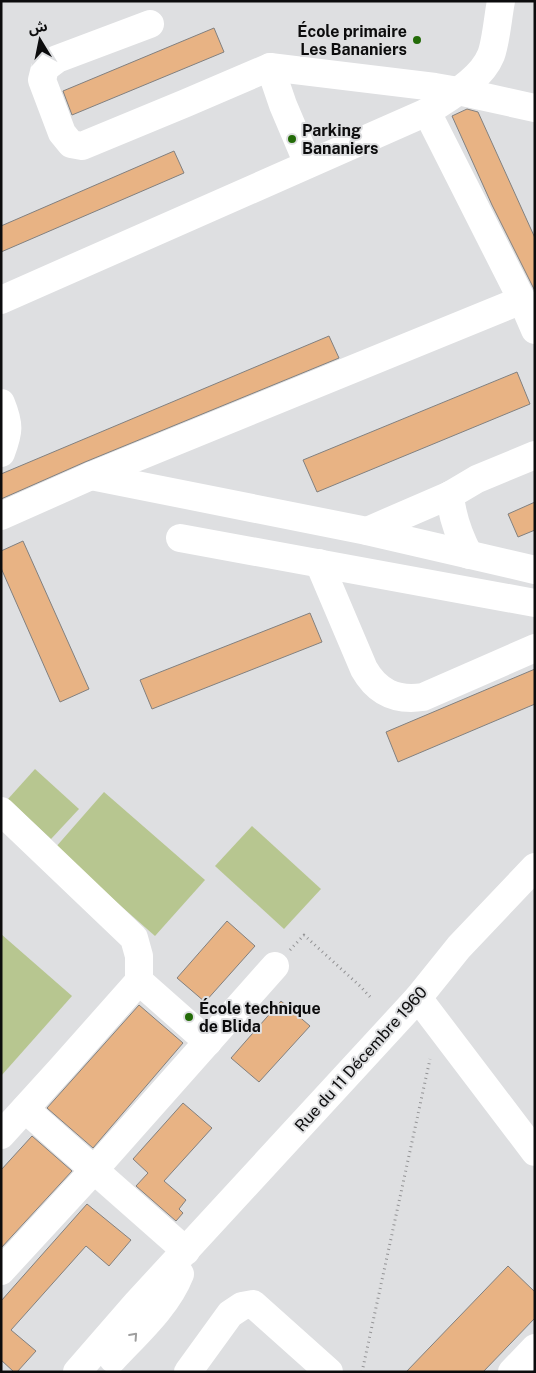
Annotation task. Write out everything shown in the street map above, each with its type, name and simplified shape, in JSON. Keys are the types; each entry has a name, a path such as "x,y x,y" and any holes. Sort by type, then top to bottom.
{"street":[{"path":"1,300 427,112 458,91 485,67 492,53 501,1"},
{"path":"150,24 57,59 45,68 42,80 62,132 71,144 82,146 270,67 458,91 533,111"},
{"path":"270,67 283,105 308,164"},
{"path":"427,112 522,300 535,330"},
{"path":"1,516 92,476 522,300"},
{"path":"1,403 7,417 8,436 1,453"},
{"path":"367,531 450,495 477,479 535,455"},
{"path":"92,476 367,531 535,570"},
{"path":"450,495 458,532 469,555"},
{"path":"180,538 535,603"},
{"path":"319,563 364,669 370,679 388,694 399,698 423,697 535,648"},
{"path":"1,811 134,938 139,956 139,981 1,1135"},
{"name":"Rue du 11 Décembre 1960","path":"77,1372 137,1303 418,998 459,947 535,867"},
{"path":"1,1271 94,1170 275,966"},
{"path":"139,981 208,1042"},
{"path":"418,998 535,1152"},
{"path":"25,1109 186,1251"},
{"name":"Rue du 11 Décembre 1960","path":"57,1372 146,1274 169,1258 186,1251"},
{"name":"Rue du 11 Décembre 1960","path":"102,1372 167,1298 175,1286 186,1251"},
{"path":"188,1372 230,1314 242,1306 253,1304 329,1372"},
{"path":"512,1372 535,1348"}],"path":[{"path":"275,966 304,935 371,998"},
{"path":"362,1372 430,1059"}],"green space":[{"path":"35,769 79,809 51,839 8,799"},
{"path":"104,792 205,880 155,936 55,848"},
{"path":"252,826 321,889 284,929 215,866"},
{"path":"1,934 72,996 1,1076"}],"building":[{"path":"214,28 224,52 72,115 63,91"},
{"path":"467,109 478,112 535,238 535,291 492,205 452,116"},
{"path":"174,151 184,173 1,252 1,226"},
{"path":"329,336 339,358 85,462 1,499 1,474"},
{"path":"517,372 530,404 317,492 303,460"},
{"path":"535,502 535,530 518,537 508,514"},
{"path":"23,541 89,689 60,702 1,568 1,551"},
{"path":"310,613 322,642 152,709 140,680"},
{"path":"535,669 535,704 398,762 386,732"},
{"path":"227,921 255,946 205,1002 177,978"},
{"path":"281,1001 310,1026 259,1082 231,1058"},
{"path":"139,1005 183,1043 93,1148 47,1108"},
{"path":"183,1103 212,1128 164,1181 186,1200 179,1209 183,1213 176,1221 136,1186 148,1173 133,1159"},
{"path":"32,1136 72,1171 1,1248 1,1170"},
{"path":"87,1204 131,1240 109,1266 86,1246 11,1330 36,1351 17,1372 14,1372 1,1360 1,1301"},
{"path":"508,1266 535,1292 535,1318 483,1372 406,1372"}],"place":[{"name":"École primaire Les Bananiers","path":"417,40"},
{"name":"Parking Bananiers","path":"292,139"},
{"name":"École technique de Blida","path":"189,1017"}]}
